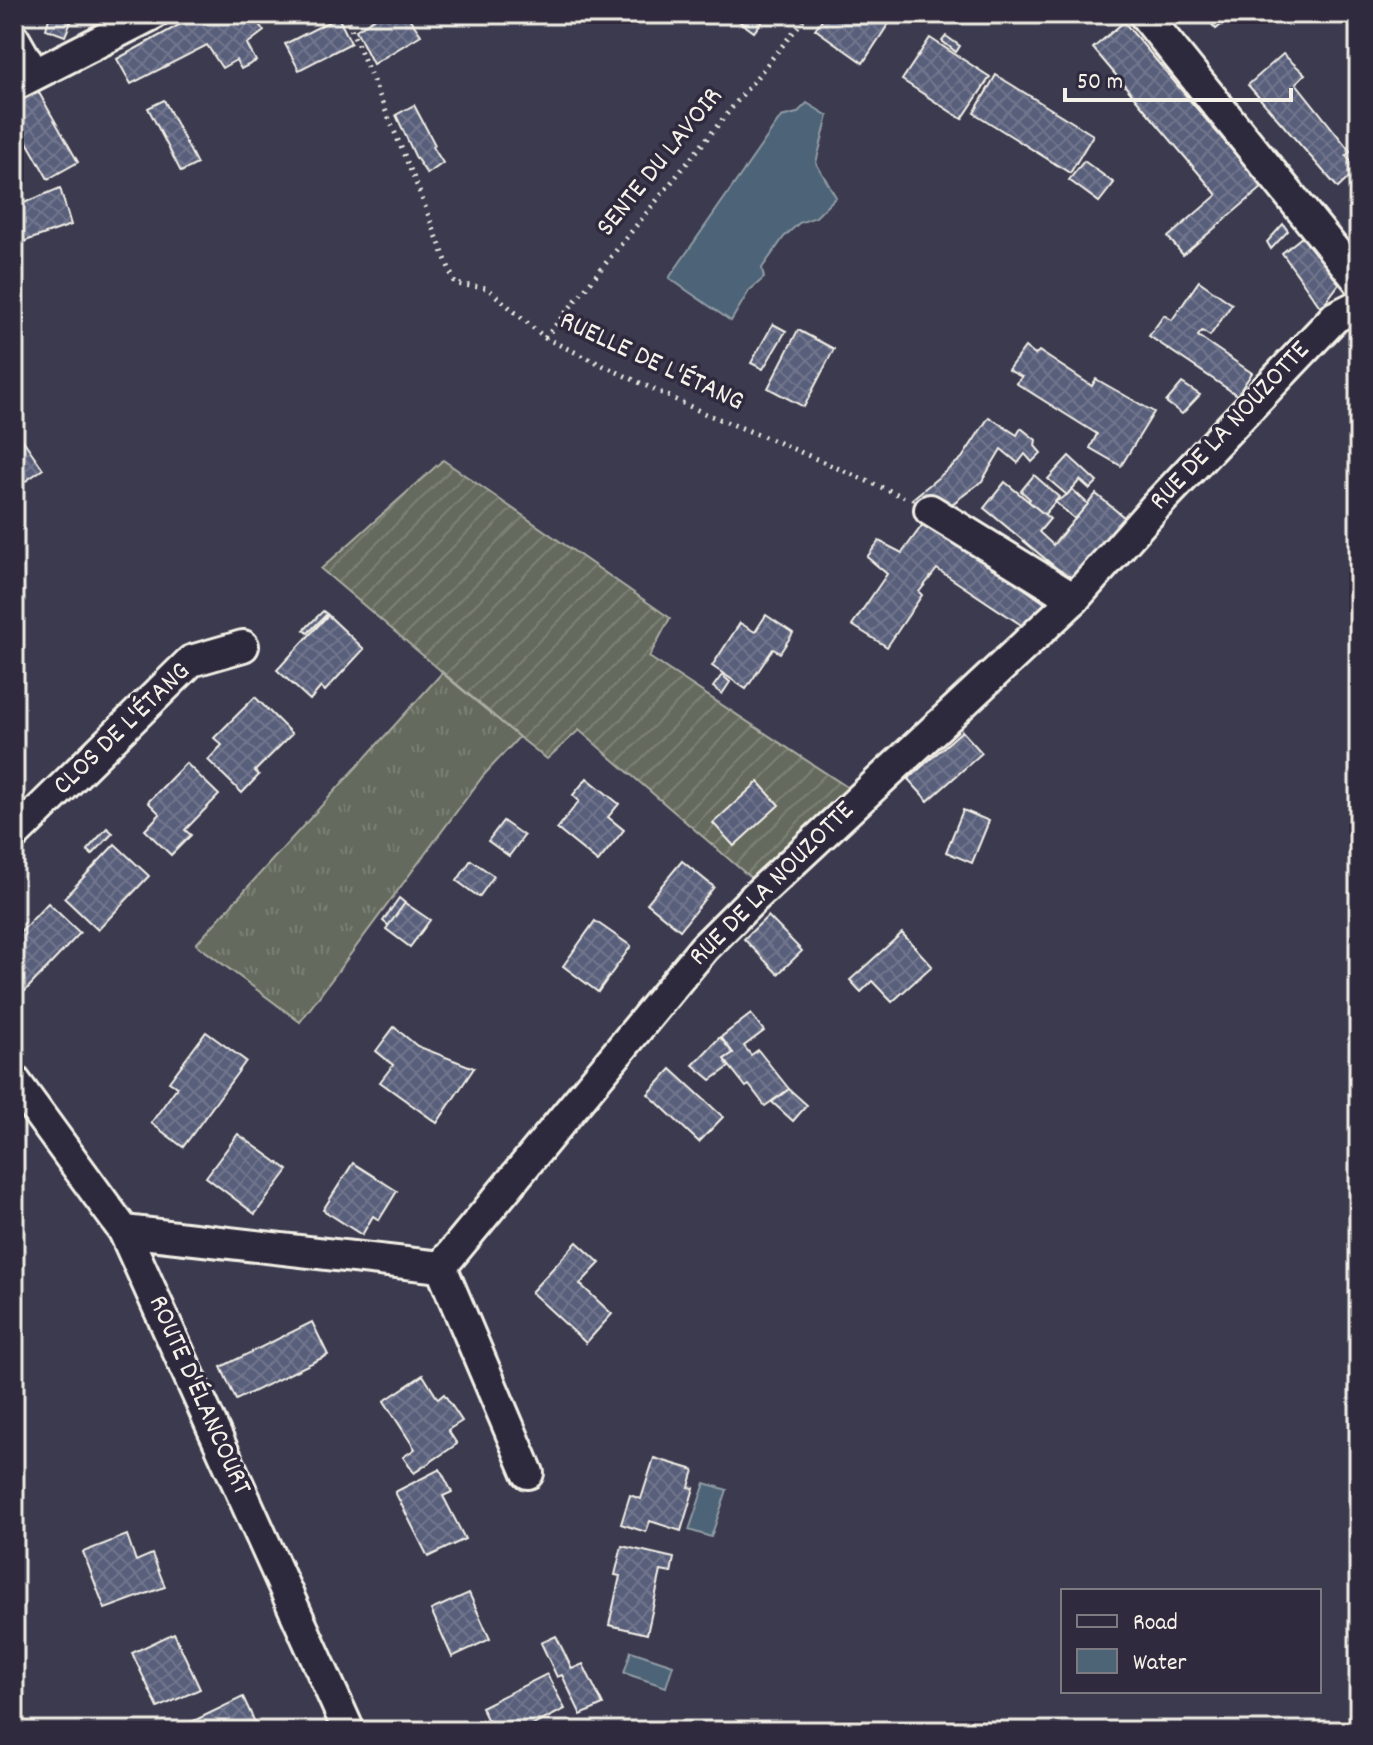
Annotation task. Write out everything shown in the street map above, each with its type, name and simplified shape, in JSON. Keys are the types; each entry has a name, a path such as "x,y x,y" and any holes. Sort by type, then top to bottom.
{"street":[{"path":"14,39 24,80 153,14"},
{"path":"1144,14 1359,281"},
{"name":"RUE DE LA NOUZOTTE","path":"441,1267 704,948 765,887 1074,599 1156,506 1335,317 1359,305"},
{"path":"930,510 1074,599"},
{"name":"CLOS DE L'ÉTANG","path":"14,835 191,661 243,646"},
{"name":"ROUTE D'ÉLANCOURT","path":"14,1080 124,1231 349,1731"},
{"path":"124,1231 441,1267 528,1473"}],"path":[{"name":"RUELLE DE L'ÉTANG","path":"345,14 455,284 487,288 545,338 706,414 930,510"},
{"name":"SENTE DU LAVOIR","path":"545,338 808,14"}],"green space":[{"path":"443,460 670,618 649,657 850,789 752,879 579,730 547,759 519,737 321,569"},
{"path":"442,673 519,737 483,776 300,1022 196,944"}],"water":[{"path":"807,103 828,116 816,163 836,197 816,217 799,223 784,237 762,268 764,278 749,291 731,321 669,278 781,117 797,113"},
{"path":"705,1483 727,1490 711,1537 689,1530"},
{"path":"631,1651 673,1665 666,1687 624,1673"}],"building":[{"path":"199,14 274,15 258,23 264,31 247,44 256,61 241,69 236,60 222,68 207,45 131,84 117,59"},
{"path":"382,14 406,14 421,35 373,64 356,30"},
{"path":"744,14 768,14 754,32 739,21"},
{"path":"826,14 895,14 863,63 815,29"},
{"path":"1203,14 1235,14 1216,29"},
{"path":"50,15 71,22 65,36 46,29"},
{"path":"338,17 351,43 299,70 285,44"},
{"path":"1124,22 1263,187 1183,255 1168,237 1217,195 1093,48"},
{"path":"946,36 960,46 956,52 942,41"},
{"path":"930,38 990,77 962,119 902,80"},
{"path":"1283,54 1305,74 1296,83 1350,151 1346,156 1358,169 1338,188 1248,85"},
{"path":"996,75 1093,135 1070,173 974,113"},
{"path":"38,91 78,162 48,179 14,119 14,105"},
{"path":"164,100 197,164 181,172 148,108"},
{"path":"414,105 443,163 427,174 396,115"},
{"path":"1084,161 1114,183 1099,202 1069,180"},
{"path":"60,188 71,225 14,245 14,207"},
{"path":"1359,196 1359,218 1348,205"},
{"path":"1283,224 1288,231 1271,249 1267,242"},
{"path":"1307,233 1342,280 1321,308 1282,253"},
{"path":"1199,281 1232,304 1210,336 1202,331 1198,336 1252,373 1237,395 1149,336 1164,315 1172,320"},
{"path":"773,324 786,331 763,369 751,363"},
{"path":"798,330 834,349 804,407 768,388"},
{"path":"1025,347 1035,355 1039,351 1092,386 1096,379 1154,412 1121,466 1090,448 1097,434 1016,383 1022,377 1008,370"},
{"path":"1182,383 1200,395 1182,414 1166,402"},
{"path":"989,417 1017,435 1021,428 1036,440 1035,446 1041,453 1032,462 1025,454 1018,463 1001,449 982,481 939,514 912,499 962,458"},
{"path":"14,427 43,469 14,489"},
{"path":"1069,456 1097,482 1090,489 1080,480 1067,495 1048,479"},
{"path":"1034,475 1059,497 1044,515 1021,491"},
{"path":"1005,482 1050,519 1039,532 1053,545 1096,494 1125,518 1072,581 984,508"},
{"path":"1072,489 1088,504 1075,519 1055,502"},
{"path":"926,520 1049,606 1032,632 937,569 919,592 922,595 887,647 852,625 887,574 867,557 879,541 902,553"},
{"path":"323,611 327,614 308,633 304,630"},
{"path":"328,615 364,649 325,691 321,687 310,700 277,670"},
{"path":"766,615 793,633 780,653 773,649 746,689 712,666 740,623 755,632"},
{"path":"722,675 730,682 722,694 713,687"},
{"path":"255,697 292,734 255,771 259,775 242,793 208,760 222,745 214,738"},
{"path":"962,731 982,753 928,801 908,779"},
{"path":"186,763 219,795 185,830 191,835 171,855 145,830 160,814 148,802"},
{"path":"587,778 619,804 608,817 624,830 598,862 557,829 579,801 573,795"},
{"path":"758,782 779,805 734,846 713,823"},
{"path":"963,810 989,821 972,863 946,852"},
{"path":"503,821 524,836 509,856 488,841"},
{"path":"107,828 113,833 92,855 87,850"},
{"path":"115,844 149,876 98,930 64,898"},
{"path":"471,860 494,876 479,897 457,881"},
{"path":"682,861 714,887 680,930 647,903"},
{"path":"399,898 405,903 389,926 383,921"},
{"path":"48,903 80,933 25,991 14,981 14,939"},
{"path":"405,903 430,920 410,947 386,929"},
{"path":"768,916 802,951 778,974 744,939"},
{"path":"595,921 631,946 598,992 563,966"},
{"path":"902,933 932,966 892,1002 872,981 861,992 850,980"},
{"path":"751,1014 764,1031 744,1046 751,1055 758,1050 789,1089 765,1106 724,1059 733,1053 721,1037"},
{"path":"394,1027 417,1046 474,1068 437,1123 380,1082 393,1065 376,1051"},
{"path":"206,1032 246,1061 183,1147 151,1123 177,1087 169,1082"},
{"path":"720,1037 733,1053 724,1059 729,1067 711,1080 693,1065"},
{"path":"671,1069 723,1117 699,1142 648,1094"},
{"path":"789,1089 807,1105 793,1121 772,1102"},
{"path":"238,1134 288,1170 255,1214 206,1177"},
{"path":"353,1163 397,1191 379,1220 373,1216 362,1235 323,1210"},
{"path":"577,1242 600,1263 580,1284 612,1314 586,1343 531,1292"},
{"path":"312,1322 328,1355 236,1400 221,1367"},
{"path":"423,1375 438,1399 444,1394 462,1421 448,1430 457,1444 414,1473 403,1457 415,1449 384,1401"},
{"path":"654,1458 694,1470 689,1487 694,1488 681,1531 650,1521 646,1532 621,1524 630,1495 641,1499"},
{"path":"440,1469 452,1492 443,1496 465,1539 428,1557 395,1492"},
{"path":"127,1535 136,1561 152,1554 165,1587 105,1609 83,1552"},
{"path":"622,1546 674,1558 671,1573 661,1571 647,1634 609,1625 620,1576 615,1575"},
{"path":"469,1593 490,1639 452,1657 431,1610"},
{"path":"174,1633 200,1689 158,1708 132,1653"},
{"path":"556,1636 572,1669 583,1664 603,1705 581,1715 562,1675 557,1677 541,1643"},
{"path":"547,1674 565,1709 521,1731 493,1731 481,1707"},
{"path":"243,1697 259,1731 173,1731"}]}
